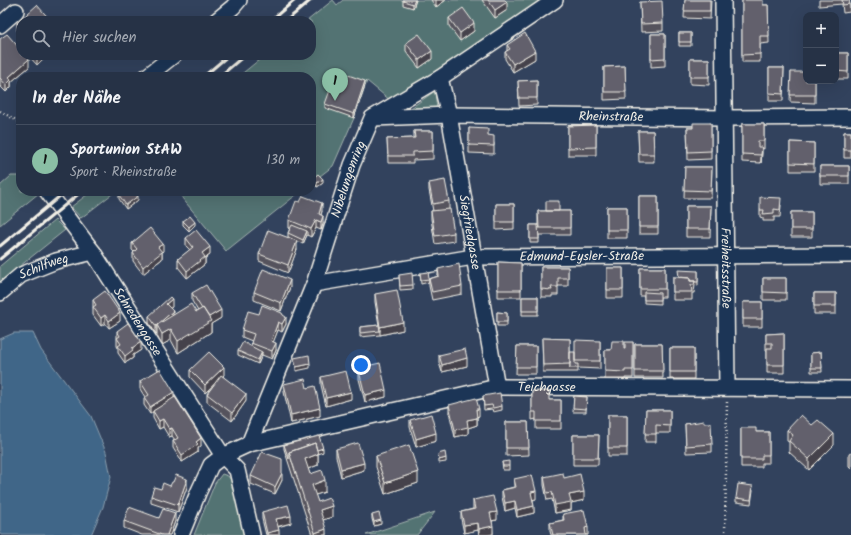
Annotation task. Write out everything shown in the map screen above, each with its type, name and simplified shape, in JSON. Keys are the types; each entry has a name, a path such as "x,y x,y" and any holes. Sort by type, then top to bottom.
{"street":[{"path":"372,118 440,78 555,0"},
{"name":"Freiheitsstraße","path":"723,0 727,388"},
{"path":"222,16 236,4"},
{"path":"0,26 16,11"},
{"path":"152,72 168,60"},
{"name":"Siegfriedgasse","path":"440,78 449,115 497,387"},
{"name":"Rheinstraße","path":"372,118 449,115 725,118 851,117"},
{"name":"Nibelungenring","path":"249,444 314,284 352,165 372,118"},
{"name":"Schredengasse","path":"51,196 93,252 223,456"},
{"name":"Schilfweg","path":"0,292 21,275 56,261 93,252"},
{"name":"Edmund-Eysler-Straße","path":"314,284 473,257 851,255"},
{"name":"Teichgasse","path":"249,444 497,387 851,389"},
{"path":"181,535 211,465 223,456 249,444"},
{"path":"223,456 237,470 252,535"}],"path":[{"path":"0,111 16,121"},
{"path":"725,535 727,388"}],"green space":[{"path":"333,0 337,5 343,0 546,0 391,101 367,81 354,118 333,166 316,179 316,72 244,72 259,60 316,60 316,16 313,16"},
{"path":"435,91 437,110 408,110"},
{"path":"11,176 16,176 16,196 35,196 0,225 0,186"},
{"path":"85,196 110,196 81,218 71,207"},
{"path":"183,196 295,196 226,251 182,198"},
{"path":"55,220 65,230 0,282 0,266"},
{"path":"222,474 228,476 231,480 244,535 194,535 215,483"},
{"path":"435,512 417,535 366,535"}],"water":[{"path":"14,333 33,333 41,350 91,416 106,452 111,477 103,507 91,535 1,535 0,533 0,339"}],"building":[{"path":"403,0 415,0 413,4"},
{"path":"488,0 505,0 507,2 495,10"},
{"path":"685,0 710,0 710,11 684,11"},
{"path":"742,0 763,0 763,5 768,5 769,36 760,36 760,54 742,55"},
{"path":"842,0 849,0 850,4 843,5"},
{"path":"662,1 663,23 641,24 640,2"},
{"path":"37,5 47,16 25,16"},
{"path":"463,8 474,23 460,33 449,18"},
{"path":"525,33 535,51 513,64 505,52 510,49 507,45"},
{"path":"679,33 691,33 691,42 679,42"},
{"path":"7,34 16,44 16,60 28,60 9,77 11,80 6,85 0,78 0,39"},
{"path":"419,34 432,51 419,60 406,43"},
{"path":"651,34 665,34 665,58 651,59"},
{"path":"839,53 848,53 848,72 839,71"},
{"path":"690,59 709,59 709,77 690,77"},
{"path":"625,66 626,92 604,92 604,67"},
{"path":"769,68 784,68 783,94 769,93"},
{"path":"337,71 365,81 354,114 325,104"},
{"path":"791,72 803,72 803,84 815,84 815,95 790,95"},
{"path":"537,80 537,98 519,98 518,81"},
{"path":"693,123 711,123 711,151 688,152 687,128 693,128"},
{"path":"742,124 764,124 764,141 758,141 758,147 762,147 761,155 742,154"},
{"path":"596,125 596,147 568,148 568,126"},
{"path":"469,128 488,129 488,135 494,136 494,146 469,145"},
{"path":"414,131 433,131 433,151 413,152 413,156 388,156 387,139 415,138"},
{"path":"638,131 653,131 654,154 639,154"},
{"path":"844,132 851,132 851,150 844,150"},
{"path":"790,142 814,143 814,164 790,163"},
{"path":"820,166 849,166 849,176 820,176"},
{"path":"685,167 712,167 711,191 684,190"},
{"path":"318,174 323,179 317,183 316,176"},
{"path":"445,180 449,201 433,204 429,183"},
{"path":"120,196 138,196 126,205"},
{"path":"303,196 322,203 319,214 323,216 321,222 316,220 311,229 289,220 296,201 300,202"},
{"path":"639,196 658,196 658,227 639,227"},
{"path":"760,197 781,198 780,210 774,209 774,213 763,214 764,210 760,210"},
{"path":"546,201 559,201 559,211 546,211"},
{"path":"496,204 514,204 514,222 496,222"},
{"path":"686,206 711,206 710,229 686,229"},
{"path":"607,207 627,207 627,230 607,230"},
{"path":"450,209 454,233 435,236 431,211"},
{"path":"538,211 570,211 570,228 539,228"},
{"path":"791,212 812,212 812,229 791,229"},
{"path":"190,216 195,222 189,227 183,221"},
{"path":"292,225 307,231 303,240 288,233"},
{"path":"530,225 538,225 539,239 530,239"},
{"path":"150,228 163,244 158,247 162,252 143,267 133,253 137,249 132,243"},
{"path":"196,230 210,247 202,253 205,257 187,271 178,259 193,247 186,238"},
{"path":"268,230 297,241 288,265 259,254"},
{"path":"498,262 521,263 521,290 498,290"},
{"path":"459,264 462,286 432,292 429,279 439,276 438,269"},
{"path":"541,267 568,267 568,278 558,278 558,287 551,287 552,290 541,289"},
{"path":"607,268 623,268 623,290 607,290"},
{"path":"640,268 665,268 665,289 640,289"},
{"path":"263,269 290,280 281,303 254,292"},
{"path":"678,270 698,271 698,282 690,281 690,278 679,277"},
{"path":"428,272 429,279 421,280 420,273"},
{"path":"412,273 413,285 400,286 399,275"},
{"path":"673,277 690,278 690,281 695,281 694,285 691,285 692,292 673,292"},
{"path":"763,278 786,278 786,293 763,292"},
{"path":"206,285 221,310 209,317 192,293"},
{"path":"397,290 403,322 380,327 375,294"},
{"path":"105,291 120,313 109,321 105,315 101,318 93,307 96,305 93,300"},
{"path":"644,292 660,293 660,300 644,300"},
{"path":"814,293 836,293 836,306 814,306"},
{"path":"170,297 172,299 166,304 173,311 156,326 149,316"},
{"path":"522,297 538,297 538,311 522,311"},
{"path":"743,302 762,302 762,319 743,319"},
{"path":"191,304 196,312 203,308 211,321 178,341 171,329 162,334 157,325"},
{"path":"262,305 282,313 286,317 282,324 278,322 271,341 276,343 272,351 251,343 254,334 242,330 248,311 259,314"},
{"path":"497,312 507,313 507,322 497,322"},
{"path":"128,323 141,342 132,348 133,350 125,356 118,346 121,344 117,338 120,336 117,331"},
{"path":"379,325 380,331 360,333 360,327"},
{"path":"784,333 784,365 767,365 767,348 772,348 772,343 766,343 766,334"},
{"path":"542,338 570,339 570,364 543,365"},
{"path":"575,340 600,341 600,361 575,361"},
{"path":"612,341 624,341 624,349 625,342 633,342 633,370 625,370 625,372 605,371 605,350 611,350"},
{"path":"243,342 262,352 258,360 238,351"},
{"path":"635,344 662,344 663,371 635,371"},
{"path":"517,346 536,346 536,367 516,367"},
{"path":"670,348 694,348 694,372 670,372"},
{"path":"465,349 467,358 442,365 439,355"},
{"path":"209,352 224,367 205,385 190,370"},
{"path":"570,352 575,352 575,364 578,364 578,368 570,368"},
{"path":"821,352 822,368 811,368 811,353"},
{"path":"309,355 310,364 296,367 294,358"},
{"path":"380,363 386,390 365,395 359,371 367,369 367,366"},
{"path":"160,369 174,392 150,407 144,398 149,395 140,381"},
{"path":"346,371 351,392 326,398 321,377"},
{"path":"221,375 246,394 232,413 207,394"},
{"path":"305,379 307,388 315,386 320,408 291,415 284,384"},
{"path":"532,391 549,391 549,400 561,400 561,421 536,421 536,412 532,412"},
{"path":"500,393 502,406 493,408 492,405 484,406 483,396"},
{"path":"574,396 587,397 586,409 573,408"},
{"path":"175,397 201,438 196,442 198,444 182,455 173,441 178,438 172,428 169,429 163,419 159,421 153,411"},
{"path":"476,398 479,409 476,409 477,418 467,420 468,427 455,430 449,405"},
{"path":"646,410 670,410 670,426 656,425 656,434 645,434"},
{"path":"431,414 436,433 416,439 410,420"},
{"path":"608,415 627,415 627,448 608,448"},
{"path":"801,415 812,425 818,420 834,434 809,459 789,441 793,435 787,430"},
{"path":"704,421 704,423 711,423 712,444 686,446 685,424"},
{"path":"506,422 528,422 529,448 506,448"},
{"path":"741,428 756,428 756,432 769,432 769,455 762,455 762,459 741,459"},
{"path":"573,435 599,435 598,458 573,458"},
{"path":"319,436 323,448 317,450 315,443 289,452 289,459 284,445"},
{"path":"315,443 318,454 305,459 310,474 322,470 325,480 312,485 318,502 329,498 332,506 320,510 326,529 315,533 289,452"},
{"path":"358,443 364,463 341,469 336,449"},
{"path":"409,445 418,472 385,483 376,456"},
{"path":"262,452 282,459 282,473 275,487 251,476"},
{"path":"445,452 446,458 439,460 438,454"},
{"path":"509,461 509,466 503,466 502,462"},
{"path":"563,473 564,478 580,474 584,492 569,495 571,502 555,505 552,492 547,493 544,477"},
{"path":"176,475 187,479 178,505 151,496 154,487 161,489 163,483 170,486"},
{"path":"532,475 536,491 531,492 534,506 517,510 515,501 505,503 502,490 516,487 514,479"},
{"path":"738,484 753,486 751,500 736,498"},
{"path":"493,496 497,512 490,513 493,526 479,529 478,523 464,525 461,512 475,509 473,500"},
{"path":"288,505 291,516 276,519 279,530 267,533 262,512"},
{"path":"129,507 159,518 163,509 175,513 167,535 162,535 124,521"},
{"path":"584,510 588,527 585,528 586,535 553,535 550,523 564,520 563,514"},
{"path":"379,513 381,520 374,522 372,515"}],"railway":[{"path":"276,16 295,0"},
{"path":"292,16 311,0"},
{"path":"209,72 223,60"},
{"path":"225,72 239,60"},
{"path":"0,246 60,196"},
{"path":"0,259 76,196"}],"place":[{"name":"Sportunion StAW","path":"335,101"}]}
